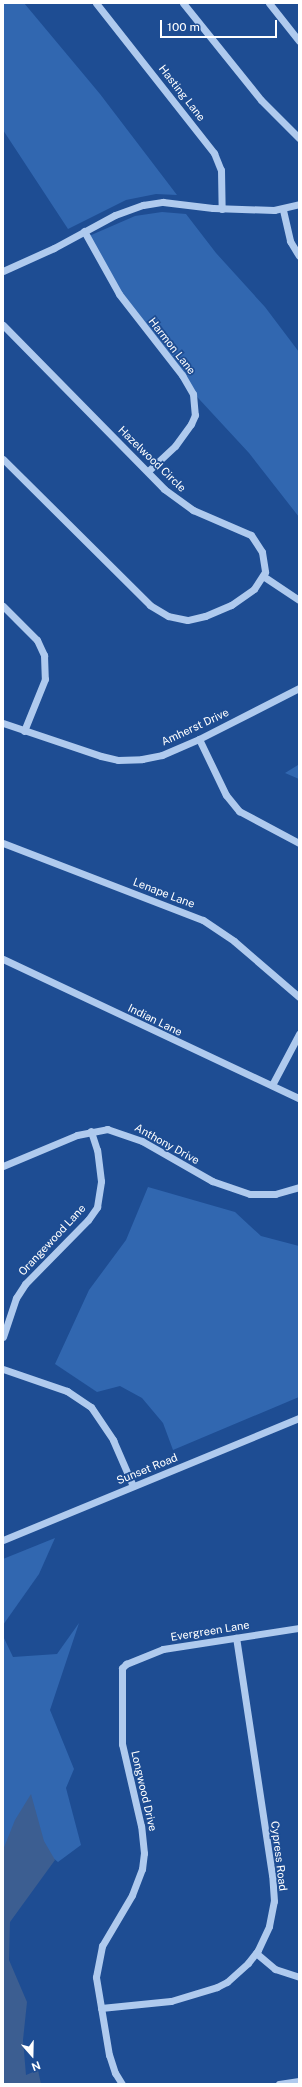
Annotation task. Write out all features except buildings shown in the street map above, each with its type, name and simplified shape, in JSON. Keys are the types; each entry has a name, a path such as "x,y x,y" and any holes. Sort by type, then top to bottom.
{"street":[{"name":"Hasting Lane","path":"96,3 214,153 221,170 222,209"},
{"path":"183,3 261,100 299,138"},
{"path":"268,3 299,41"},
{"path":"4,268 54,248 84,231 125,211 151,203 163,202 222,209 283,210 299,204"},
{"path":"283,210 290,240 299,256"},
{"name":"Harmon Lane","path":"84,231 119,294 182,375 193,394 195,415 191,424 175,446 148,471"},
{"name":"Hazelwood Circle","path":"3,325 164,489 183,504 251,535 262,552 264,562 263,576"},
{"path":"3,460 142,597 168,616 187,620 205,616 247,595 263,576 299,600"},
{"path":"3,606 37,640 44,655 45,679 24,731"},
{"name":"Amherst Drive","path":"3,723 95,755 124,760 156,756 199,739 299,688"},
{"path":"199,739 226,795 239,811 299,843"},
{"name":"Lenape Lane","path":"3,843 203,920 234,940 299,997"},
{"name":"Indian Lane","path":"3,959 299,1098"},
{"path":"272,1086 299,1034"},
{"name":"Anthony Drive","path":"3,1166 63,1140 91,1131 107,1129 121,1132 142,1141 212,1181 250,1194 275,1194 299,1187"},
{"name":"Orangewood Lane","path":"3,1337 16,1298 25,1284 88,1220 97,1207 101,1182 97,1150 91,1131"},
{"path":"3,1369 67,1392 91,1407 113,1440 133,1486"},
{"name":"Sunset Road","path":"3,1540 299,1418"},
{"name":"Evergreen Lane","path":"126,1664 163,1649 299,1628"},
{"name":"Cypress Road","path":"101,2008 160,2002 194,1995 227,1982 256,1952 271,1918 273,1883 236,1638"},
{"name":"Longwood Drive","path":"120,2081 109,2055 96,1982 98,1959 110,1928 136,1884 144,1853 141,1826 122,1736 122,1668 126,1664"},
{"path":"256,1952 275,1969 299,1977"},
{"path":"279,2084 299,2081"}],"shaded area":[{"path":"3,3 24,3 100,94 177,195 156,194 126,200 68,229 3,130"},
{"path":"162,212 186,214 216,253 265,307 299,352 299,517 249,453 187,386 126,303 89,236 135,216"},
{"path":"299,764 299,779 285,773 298,765"},
{"path":"148,1187 235,1212 261,1236 299,1246 299,1397 173,1450 163,1423 142,1398 120,1386 97,1392 55,1364 89,1290 126,1240"},
{"path":"55,1538 39,1574 3,1625 3,1559"},
{"path":"79,1623 50,1710 74,1769 66,1788 81,1845 58,1862 21,1832 3,1872 3,1636 13,1657 57,1654"},
{"path":"31,1794 44,1841 55,1860 10,1922 9,1960 27,2002 23,2040 26,2075 38,2070 41,2084 3,2084 3,1850 15,1820"}]}
